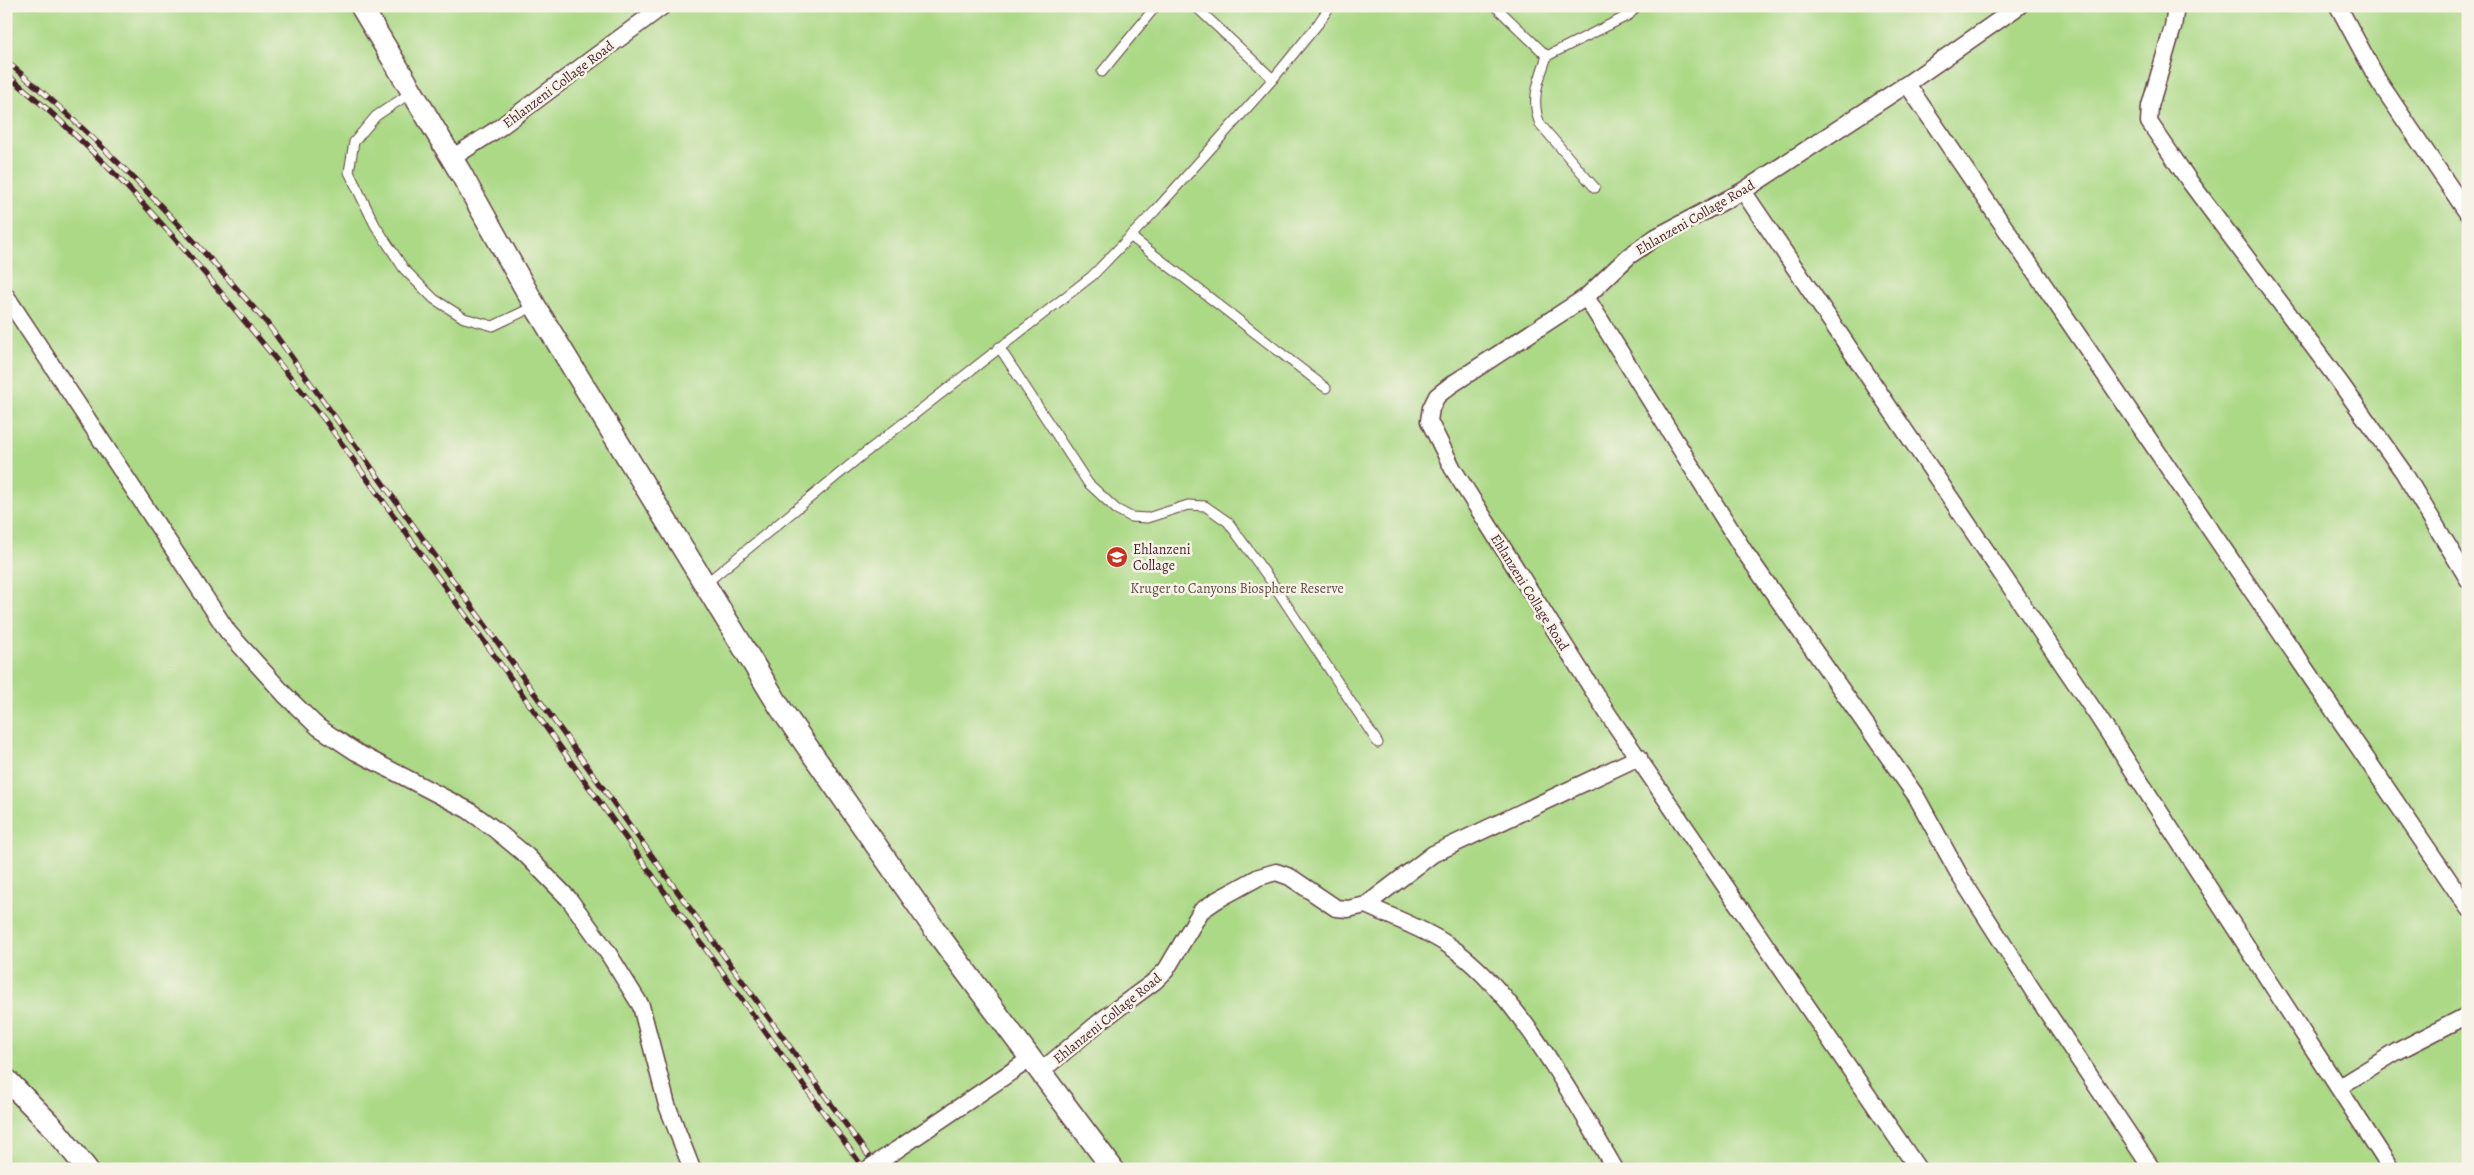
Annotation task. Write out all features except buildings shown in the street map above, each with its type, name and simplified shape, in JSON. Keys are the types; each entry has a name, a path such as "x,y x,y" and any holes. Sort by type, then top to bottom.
{"street":[{"path":"361,6 452,158 535,306 704,585 806,746 940,937 1113,1169"},
{"name":"Ehlanzeni Collage Road","path":"452,158 500,128 663,6"},
{"name":"Ehlanzeni Collage Road","path":"868,1169 1035,1065 1102,1020 1160,976 1201,912 1217,900 1259,877 1276,872 1290,877 1336,908 1348,909 1366,905 1434,854 1639,757 1608,714 1453,469 1429,422 1431,408 1437,396 1586,297 1629,256 1656,237 1743,191 1907,84 2019,6"},
{"path":"2176,6 2173,27 2150,106 2149,122 2178,166 2342,384 2398,465 2468,579"},
{"path":"2338,6 2380,82 2468,214"},
{"path":"1907,84 2468,908"},
{"path":"1743,191 2097,715 2231,925 2391,1169"},
{"path":"6,296 228,632 285,694 318,726 356,752 468,810 493,828 527,856 569,899 608,953 641,1006 667,1106 692,1169"},
{"path":"1586,297 1744,551 1916,796 1961,878 2037,998 2152,1169"},
{"path":"1639,757 1918,1169"},
{"path":"1366,905 1447,944 1472,963 1517,1013 1574,1099 1614,1169"},
{"path":"2339,1087 2396,1052 2468,1015"},
{"path":"6,1079 53,1127 87,1169"}],"lane":[{"path":"1102,72 1156,6"},
{"path":"1195,6 1273,79"},
{"path":"704,585 861,456 1092,276 1273,79 1318,24 1330,6"},
{"path":"1495,6 1548,56"},
{"path":"1596,188 1540,124 1535,112 1535,94 1548,56 1629,15 1637,6"},
{"path":"412,92 376,116 354,142 349,172 375,225 404,269 434,299 464,318 493,326 535,306"},
{"path":"1130,236 1326,388"},
{"path":"999,347 1088,483 1116,509 1131,517 1148,518 1188,505 1205,506 1215,510 1228,522 1271,580 1378,743"}],"green space":[{"name":"Kruger to Canyons Biosphere Reserve","path":"6,6 2468,6 2468,1169 6,1169"}],"railway":[{"path":"6,61 76,122 142,187 206,254 267,323 878,1169"},
{"path":"6,74 51,112 134,194 212,282 324,419 864,1169"}],"place":[{"name":"Ehlanzeni Collage","path":"1117,557"}]}
